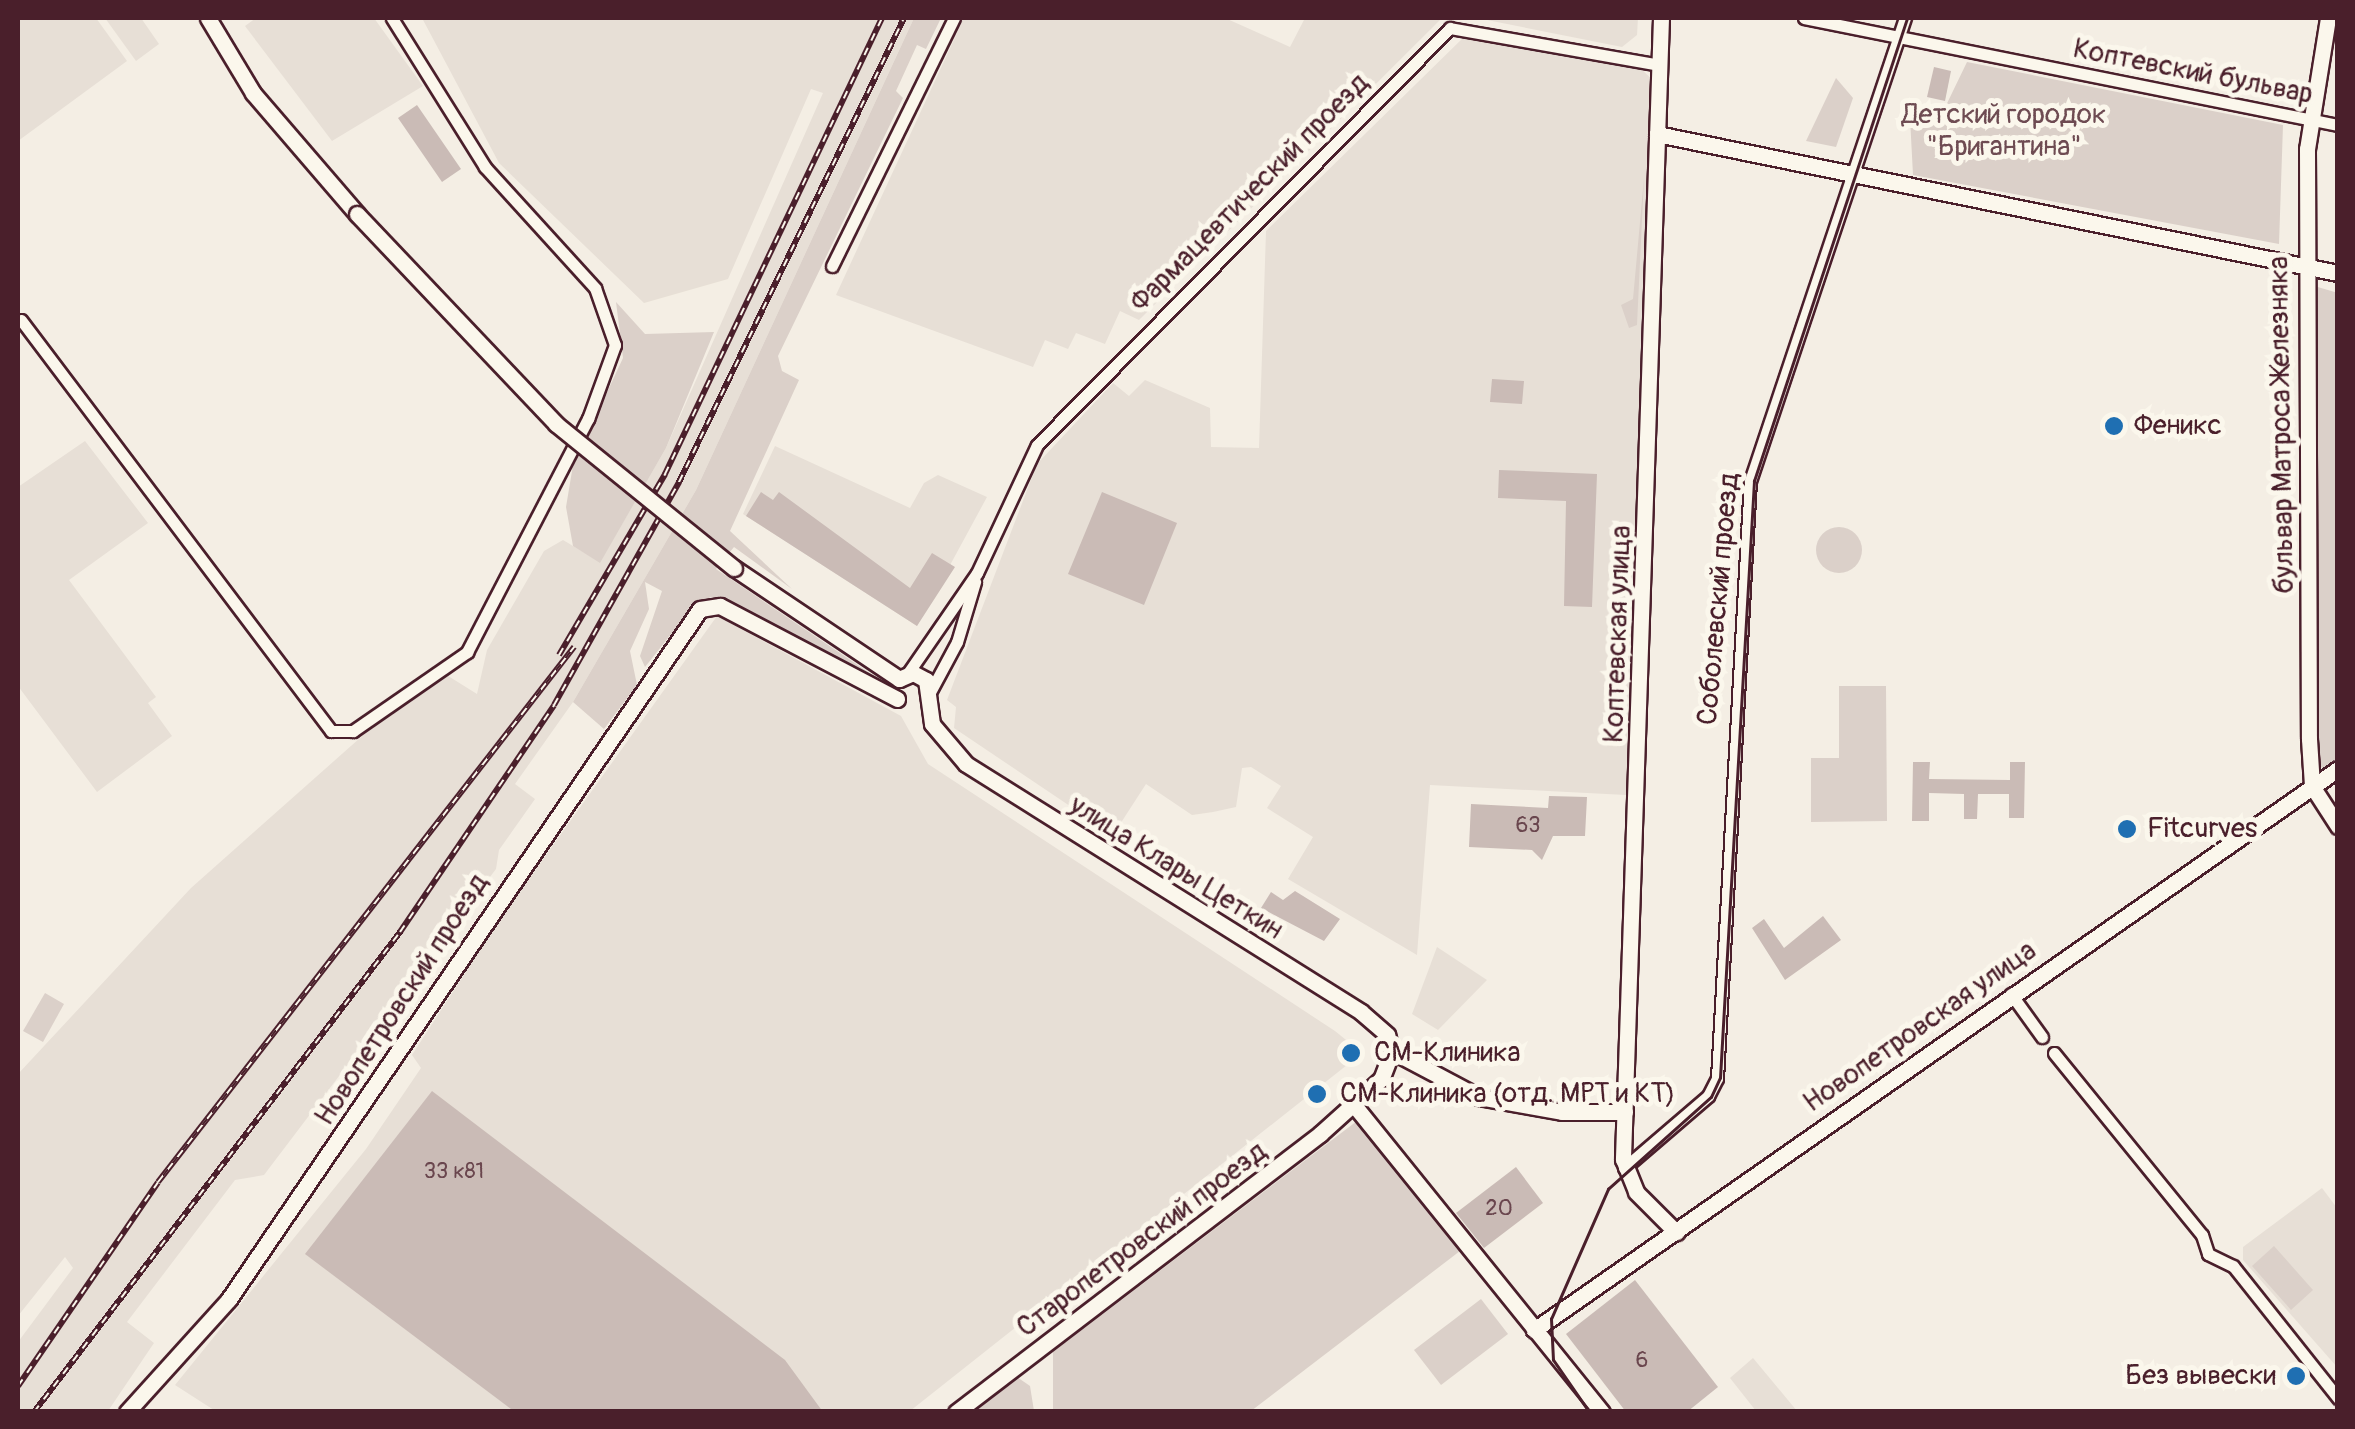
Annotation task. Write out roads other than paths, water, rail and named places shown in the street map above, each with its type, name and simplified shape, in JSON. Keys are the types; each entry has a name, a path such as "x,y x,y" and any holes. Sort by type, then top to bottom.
{"street":[{"path":"208,18 253,92 357,214 556,424 734,568 903,676 926,680 915,700"},
{"path":"21,320 342,736 467,652 488,622 614,361 614,330 595,288 485,167 392,18"},
{"path":"832,266 954,18"},
{"name":"Коптевская улица","path":"1624,1168 1661,18"},
{"name":"Коптевский бульвар","path":"1804,18 2338,125"},
{"name":"Соболевский проезд","path":"1624,1168 1708,1096 1717,1078 1750,481 1905,18"},
{"name":"бульвар Матроса Железняка","path":"2312,786 2305,266 2309,120 2328,18"},
{"name":"Фармацевтический проезд","path":"942,741 942,678 977,573 1037,445 1450,28 1660,65"},
{"path":"1658,134 2338,273"},
{"name":"Фармацевтический проезд","path":"903,676 977,573"},
{"name":"Новопетровский проезд","path":"126,1412 229,1299 358,1115 426,1000 707,606 915,700"},
{"path":"903,676 915,700"},
{"name":"Фармацевтический проезд","path":"915,700 942,678"},
{"name":"улица Клары Цеткин","path":"915,700 942,741 989,779 1361,1012 1388,1035 1392,1052 1479,1097 1558,1112 1625,1112"},
{"name":"Новопетровская улица","path":"1534,1330 2338,769"},
{"path":"2312,786 2338,826"},
{"path":"2011,994 2042,1036"},
{"path":"1392,1052 1381,1080 1354,1105 1602,1412"},
{"path":"2054,1052 2202,1235 2208,1254 2233,1266 2338,1398"},
{"name":"Старопетровский проезд","path":"956,1412 1354,1105"},
{"path":"1624,1168 1676,1232"}],"tram line":[{"path":"1589,1412 1553,1360 1551,1319 1608,1189 1711,1097 1720,1078 1754,481 1907,18"}],"railway":[{"path":"559,655 665,474 882,18"},
{"path":"34,1412 400,932 554,705 679,482 904,18"},
{"path":"18,1386 158,1182 574,647"}],"place":[{"name":"Феникс","path":"2114,426"},
{"name":"Fitcurves","path":"2127,829"},
{"name":"СМ-Клиника","path":"1351,1053"},
{"name":"СМ-Клиника (отд. МРТ и КТ)","path":"1317,1094"},
{"name":"Без вывески","path":"2296,1376"}],"park label":[{"name":"Детский городок \"Бригантина\"","path":"2004,131"}]}
